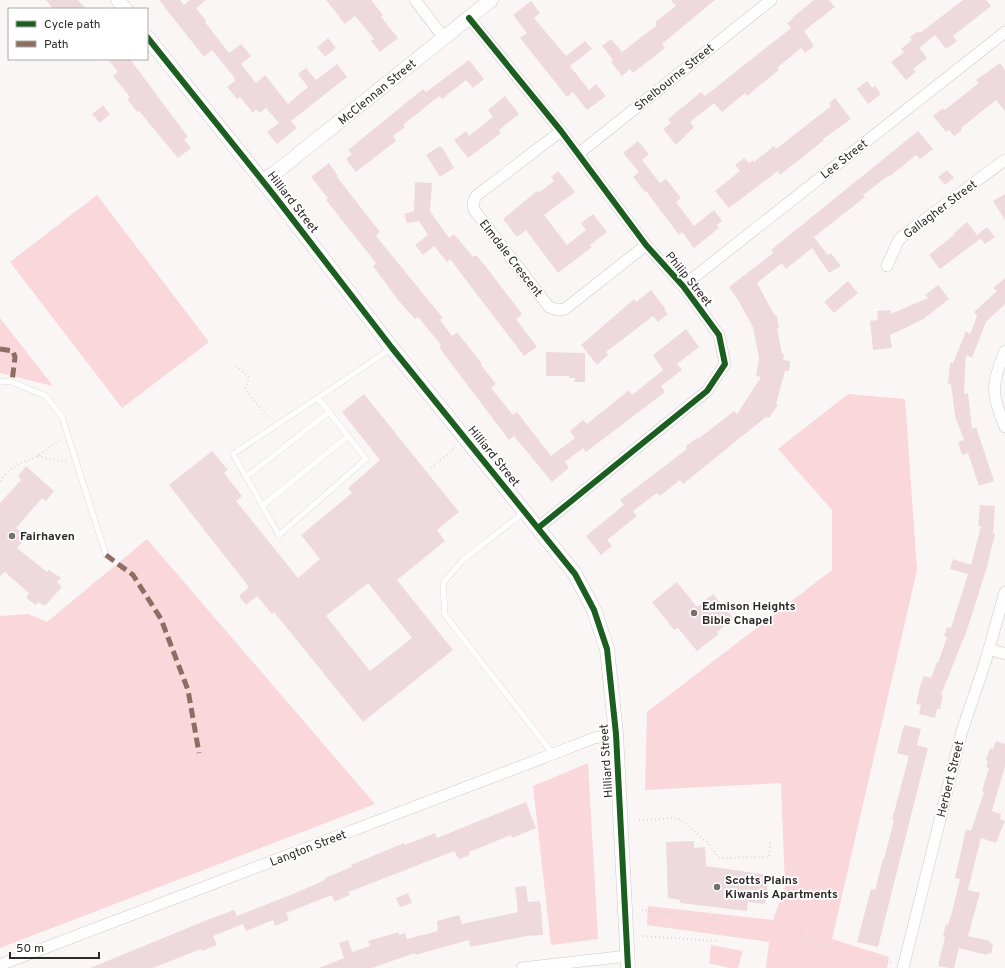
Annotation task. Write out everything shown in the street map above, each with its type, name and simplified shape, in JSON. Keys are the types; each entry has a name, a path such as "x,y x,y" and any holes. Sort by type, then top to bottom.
{"street":[{"path":"118,0 124,8"},
{"path":"415,0 444,38"},
{"name":"McClennan Street","path":"262,181 275,173 491,0"},
{"name":"Shelbourne Street","path":"578,154 771,0"},
{"name":"Philip Street","path":"469,18 561,132 646,245 683,286 719,335 725,364 707,391 538,528"},
{"name":"Lee Street","path":"683,286 1005,32"},
{"name":"Hilliard Street","path":"148,38 262,181 392,348 575,574 594,610 607,649 616,734 628,962"},
{"name":"Elmdale Crescent","path":"561,132 476,196 473,204 474,210 550,308 558,310 565,309 646,245"},
{"name":"Gallagher Street","path":"887,266 898,241 904,235 1005,160"},
{"path":"1005,351 997,370 993,389 1005,427"},
{"name":"Herbert Street","path":"903,968 962,731 989,649 1005,592"},
{"path":"989,649 1005,654"},
{"name":"Langton Street","path":"0,965 594,738 616,734"},
{"path":"522,968 628,962"}],"lane":[{"path":"318,398 366,459 279,535 233,454 392,348"},
{"path":"0,381 12,382 46,396 62,417 106,555"},
{"path":"246,477 329,412"},
{"path":"262,506 348,436"},
{"path":"525,512 462,561 443,583 445,615 553,754"}],"path":[{"path":"236,366 249,377 245,389 275,426"},
{"path":"0,480 9,469 22,461 38,456 68,435"},
{"path":"431,468 466,440"},
{"path":"38,456 57,461 76,460"},
{"path":"639,820 678,818 707,842 719,858 769,857 770,842"},
{"path":"642,910 804,931 802,941 879,960"},
{"path":"643,936 716,941"}],"shaded area":[{"path":"97,195 209,342 122,408 10,262"},
{"path":"0,318 53,386 0,373"},
{"path":"848,394 905,399 917,570 832,939 889,957 887,968 766,968 769,942 647,925 648,906 773,920 785,887 781,783 645,790 647,712 832,570 832,510 778,449"},
{"path":"147,539 375,804 0,948 0,616 28,614 47,622"},
{"path":"588,763 598,939 551,945 533,786"},
{"path":"711,945 743,951 738,968 729,968 709,963"}],"building":[{"path":"46,0 78,0 85,8 52,8"},
{"path":"159,0 180,0 184,5 190,0 206,0 196,8 229,53 241,44 251,56 241,64 256,83 265,75 288,104 308,87 298,74 306,68 316,80 337,64 347,77 291,121 297,128 277,144 267,132 279,123 266,108 259,113 256,109 253,113 240,97 237,99 227,87 235,81 234,77 212,50 204,57"},
{"path":"326,0 371,0 383,15 381,17 398,38 380,52 371,41 374,39 355,16 345,24"},
{"path":"671,0 715,0 662,44 665,48 633,73 630,69 622,76 611,62 613,60 602,46 611,39 622,52 657,25 655,22 676,6"},
{"path":"814,0 829,0 835,7 804,31 814,46 805,53 801,48 777,68 779,70 747,96 745,93 722,112 714,103 690,122 694,127 676,145 663,129 671,123 668,119 701,92 705,96 791,28 787,23"},
{"path":"963,0 986,0 991,6 953,36 957,41 946,49 935,35 919,48 927,58 913,69 916,72 906,80 891,62 904,52 901,49 912,40 910,37 918,31 920,33"},
{"path":"531,1 540,13 534,18 566,56 585,41 592,49 570,66 589,90 596,84 606,96 587,110 573,92 567,97 520,38 527,33 513,15"},
{"path":"328,38 336,48 325,57 317,47"},
{"path":"109,60 131,60 188,137 184,139 191,148 178,158 139,111 137,112 127,99 130,97 113,76 118,72"},
{"path":"469,60 484,79 473,88 466,80 442,99 439,96 403,125 405,127 393,136 396,141 356,172 346,159 352,154 348,150 423,89 426,92"},
{"path":"1000,63 1005,70 1005,111 996,100 961,128 962,130 954,136 949,130 946,132 933,116 943,108 944,110 946,109 979,83 976,80"},
{"path":"867,81 872,88 875,86 881,94 868,104 857,89"},
{"path":"505,96 519,114 499,130 501,133 468,158 454,140 466,131 469,136 493,117 488,110"},
{"path":"835,98 851,119 823,139 824,140 780,175 778,171 729,208 715,191 740,171 735,165 744,158 749,163 753,160 754,162 774,146 776,149 831,106 829,103"},
{"path":"103,105 110,114 100,123 92,114"},
{"path":"918,131 933,149 920,159 916,155 889,177 888,176 863,195 865,197 814,237 828,255 831,253 841,266 829,273 812,248 786,269 782,263 757,283 775,316 777,316 779,328 777,328 782,354 784,354 783,360 790,361 789,371 785,371 776,404 778,405 769,418 766,417 683,484 680,480 660,496 657,493 633,511 637,516 607,540 612,546 601,555 586,536 624,505 620,500 687,449 686,446 697,438 698,439 734,411 737,414 761,377 756,376 759,358 753,327 729,287 773,253 771,250"},
{"path":"638,141 649,154 642,160 660,183 666,179 681,198 676,202 694,226 714,210 722,221 717,225 719,228 694,248 682,232 679,235 646,191 645,192 633,177 639,172 623,153"},
{"path":"438,147 442,147 454,168 440,177 426,155"},
{"path":"329,163 338,176 337,177 380,232 376,236 443,318 440,320 452,336 457,332 482,364 481,365 496,384 491,388 513,415 517,412 551,456 575,438 570,431 583,420 587,424 629,390 632,395 663,370 653,355 686,329 699,347 677,364 682,370 661,386 665,392 586,452 583,448 565,462 569,468 552,482 514,436 509,440 439,347 441,345 418,317 415,319 398,300 373,266 376,263 326,200 328,198 311,177"},
{"path":"947,170 954,178 945,185 938,177"},
{"path":"558,171 575,192 544,215 567,245 586,230 581,223 593,214 607,232 590,245 592,247 558,273 526,230 517,237 503,219 537,191 538,193 554,181 551,177"},
{"path":"415,182 432,183 430,211 449,238 454,234 473,257 476,255 522,314 516,319 537,347 524,356 450,259 447,262 434,246 423,255 415,245 428,235 419,221 407,223 404,214 414,211"},
{"path":"1005,194 1005,220 993,201"},
{"path":"967,222 980,239 940,269 929,255"},
{"path":"987,227 995,237 985,244 977,235"},
{"path":"1005,278 1005,304 986,322 972,358 966,355 964,394 968,393 972,429 976,427 994,481 979,486 968,453 962,455 958,442 964,440 955,416 951,384 948,384 950,363 953,363 966,331 970,334 977,316 974,312 997,291 993,288"},
{"path":"848,281 858,293 834,313 824,302"},
{"path":"938,285 949,299 922,320 890,335 892,348 873,350 870,321 878,320 877,311 890,310 891,314 928,298 925,295"},
{"path":"651,290 668,314 658,322 653,316 606,352 608,355 597,365 581,345 634,299 636,302"},
{"path":"546,352 585,353 585,382 574,382 575,378 569,378 569,376 546,376"},
{"path":"364,394 459,512 437,530 445,541 397,580 453,650 363,722 274,612 272,614 257,596 246,605 239,596 249,587 169,485 212,451 228,470 224,473 242,496 236,501 298,578 320,559 301,535 352,493 348,488 380,460 342,412","holes":["368,583 412,638 370,671 326,616"]},
{"name":"Fairhaven","path":"26,466 54,491 46,501 42,498 16,528 23,533 24,540 17,548 47,572 49,570 61,578 57,582 62,587 45,606 38,602 36,605 26,598 29,593 5,572 0,576 0,503 21,480 18,476"},
{"path":"980,505 995,506 993,533 995,534 987,567 967,630 941,695 943,695 940,709 937,709 935,718 919,714 921,705 916,704 920,686 924,676 931,678 937,662 938,663 947,637 944,636 947,627 951,628 968,574 950,569 953,559 971,565 981,526 978,526"},
{"name":"Edmison Heights Bible Chapel","path":"677,582 697,607 713,594 734,619 717,632 719,634 697,651 678,628 674,630 652,602"},
{"path":"904,725 921,729 917,745 928,748 878,947 857,942 871,889 875,890 884,859 894,820 892,820 909,756 897,753"},
{"path":"996,741 1005,744 1005,766 992,811 1001,814 1000,819 1005,821 996,843 981,838 968,890 980,893 968,936 990,941 990,943 993,944 991,954 988,953 987,955 959,948 954,968 938,966 945,937 943,936 946,924 948,925 951,916 960,879 955,878 966,829 971,831 984,792 982,791 989,768 986,767 988,761 986,760 990,748 993,749"},
{"path":"526,802 536,828 512,838 511,835 469,852 470,855 459,859 454,851 349,892 350,895 334,902 332,895 286,913 289,920 275,926 273,920 246,931 243,924 213,936 217,945 202,951 201,949 153,968 90,968 234,910 237,916 293,894 325,880 325,878 352,867 351,865 404,843 405,845 435,833 437,838"},
{"name":"Scotts Plains Kiwanis Apartments","path":"694,841 694,848 705,847 706,866 769,875 765,904 748,902 747,911 680,903 680,900 668,898 666,842"},
{"path":"526,886 528,902 539,901 541,906 543,935 527,936 470,947 469,940 415,955 415,953 372,968 319,968 344,958 339,943 348,940 352,952 370,946 368,941 399,932 399,935 405,933 407,939 438,931 437,921 459,915 462,924 518,912 515,887"},
{"path":"408,893 412,903 400,907 396,898"}],"marked path":[{"path":"0,349 13,351 15,357 12,382"},
{"path":"106,555 133,575 161,619 188,690 199,753"}],"cycle path":[{"path":"469,18 561,131 646,245 683,286 719,335 725,364 707,391 538,528"},
{"path":"148,38 273,194 392,348 575,574 594,610 607,649 616,734 628,968"}],"place":[{"name":"Fairhaven","path":"12,536"},
{"name":"Edmison Heights Bible Chapel","path":"694,613"},
{"name":"Scotts Plains Kiwanis Apartments","path":"717,887"}]}
